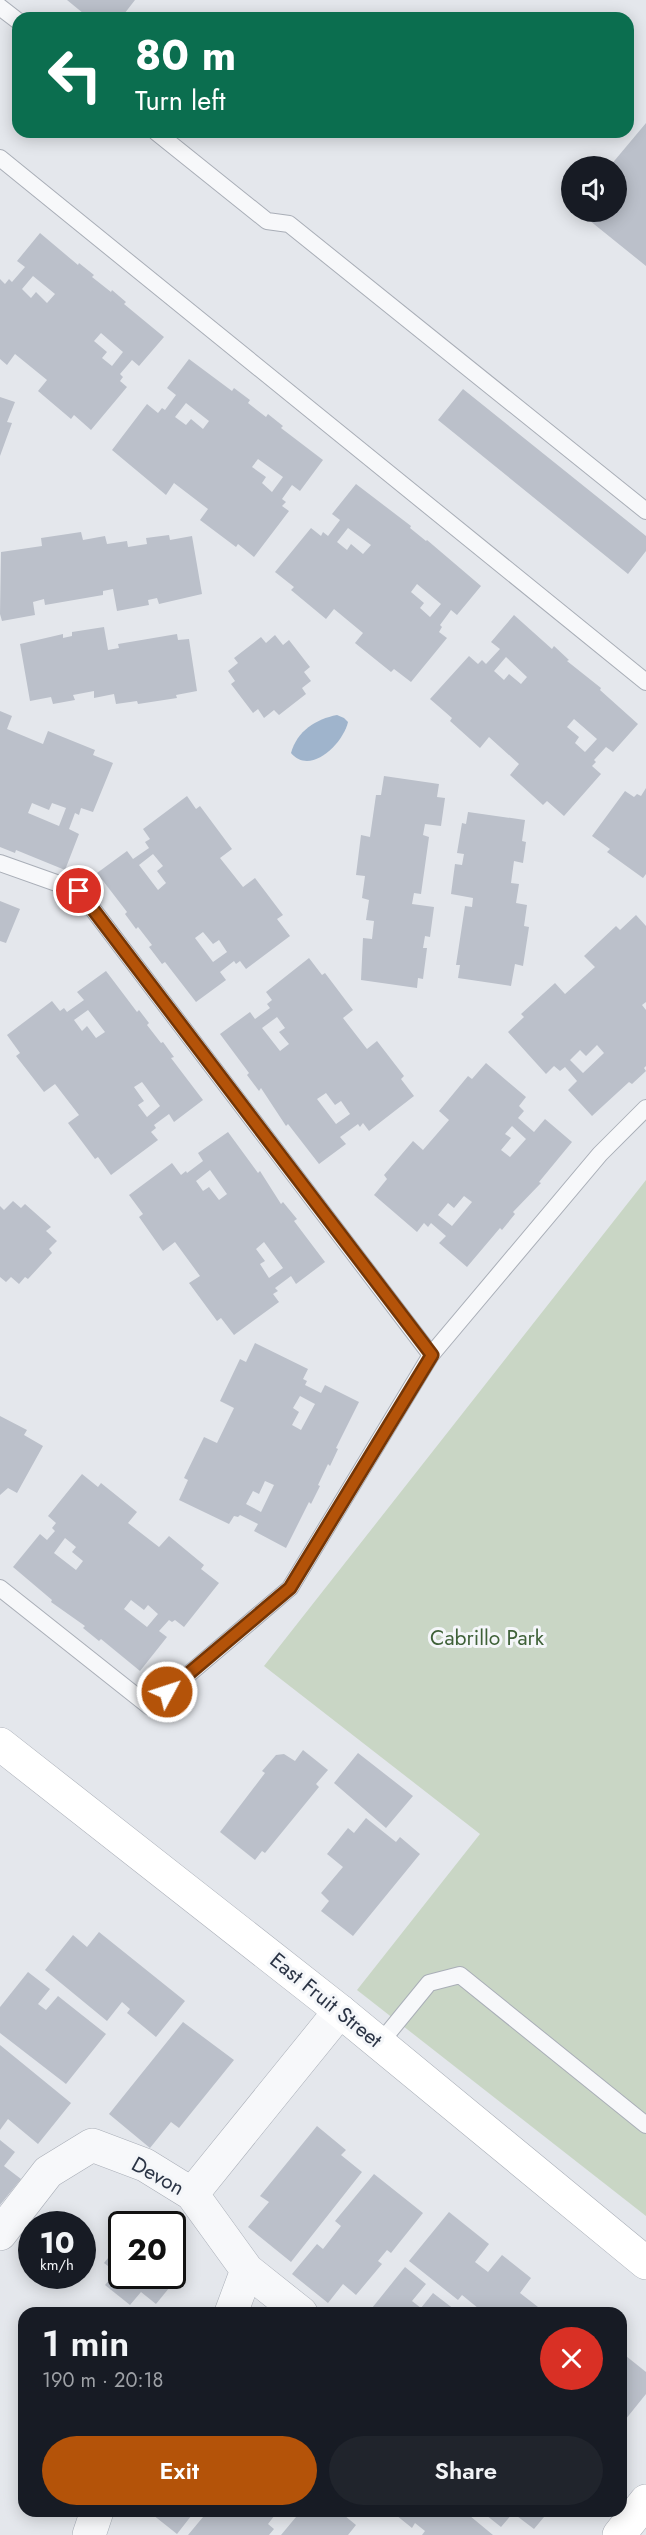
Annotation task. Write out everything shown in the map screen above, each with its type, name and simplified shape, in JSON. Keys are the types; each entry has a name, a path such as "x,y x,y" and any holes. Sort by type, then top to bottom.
{"street":[{"name":"East Fruit Street","path":"0,1744 380,2043 646,2263"},
{"name":"Devon","path":"0,2234 48,2172 92,2145 145,2165 192,2194 340,2011"},
{"path":"192,2194 247,2270 293,2307"},
{"path":"233,2307 247,2270"},
{"path":"619,2535 646,2502"},
{"path":"89,2535 95,2517"}],"lane":[{"path":"0,7 12,16"},
{"path":"163,138 267,221 289,224 646,511"},
{"path":"0,158 646,681"},
{"path":"0,863 79,891 432,1355"},
{"path":"0,1588 150,1707 290,1588 432,1355 600,1154 646,1108"},
{"path":"380,2043 429,1983 460,1975 646,2125"}],"green space":[{"name":"Cabrillo Park","path":"646,1180 646,2216 357,1990 480,1834 264,1666"}],"water":[{"path":"337,715 348,722 345,731 333,748 316,759 307,761 291,753 298,738 308,727"}],"building":[{"path":"67,0 135,0 126,12 82,12"},
{"path":"646,123 646,266 591,222 627,222 627,156 618,156"},
{"path":"40,233 78,265 79,263 94,275 92,277 111,292 112,290 126,302 124,304 164,337 139,366 132,360 120,374 123,377 120,381 127,387 91,430 74,415 71,419 38,391 47,380 15,354 7,365 0,359 0,279 5,284 9,279 12,282 25,267 17,261","holes":["33,276 55,294 47,303 36,292 31,298 22,289","101,333 123,352 112,366 102,358 107,352 94,341"]},
{"path":"189,359 232,391 234,388 250,400 248,403 266,417 268,414 283,426 281,428 323,460 300,491 292,485 282,499 286,502 282,506 289,511 254,557 238,544 236,547 200,520 208,509 174,483 166,495 112,450 147,404 158,413 162,408 165,410 176,395 167,388","holes":["186,403 209,421 203,429 191,419 186,425 175,417","258,459 283,477 272,492 262,483 266,477 252,467"]},
{"path":"463,389 646,536 646,551 628,574 438,420"},
{"path":"0,397 15,402 7,422 12,423 0,456"},
{"path":"356,484 411,526 410,528 481,586 457,615 451,610 440,625 442,627 439,632 447,638 411,682 394,669 391,672 355,643 363,633 334,609 326,619 291,590 294,587 275,572 311,528 321,536 323,532 328,536 340,520 332,514","holes":["348,528 371,545 363,554 351,544 347,550 337,542","417,584 441,604 430,617 420,608 424,603 411,592"]},
{"path":"81,532 83,540 105,536 107,544 127,541 128,547 147,544 146,538 169,535 170,540 192,536 202,594 159,604 157,598 148,600 149,605 117,611 113,589 103,591 103,595 45,605 44,599 33,602 35,615 2,621 0,614 1,552 42,546 41,538"},
{"path":"514,615 552,649 554,646 569,660 567,661 601,688 600,690 638,724 613,752 606,747 594,760 596,762 592,766 601,774 564,816 547,801 543,805 510,775 519,764 489,737 480,748 450,721 452,718 430,699 469,656 478,664 482,660 486,664 500,649 491,642","holes":["506,657 527,677 521,684 509,674 504,680 494,671","574,719 597,739 585,752 575,743 579,737 567,727"]},
{"path":"104,627 108,650 119,648 118,644 177,634 178,640 189,639 197,691 176,695 177,698 138,704 137,701 116,704 114,694 94,698 94,691 73,695 75,700 53,704 51,697 30,701 20,644 63,634 63,638 72,636 72,632"},
{"path":"275,635 283,645 289,640 310,667 304,672 311,681 302,688 306,694 279,715 274,710 264,718 258,709 253,713 231,684 235,681 228,671 238,663 234,658 261,637 266,643"},
{"path":"0,711 12,716 7,729 43,744 48,731 95,750 93,755 113,763 93,812 81,808 79,815 75,813 69,829 79,834 65,870 16,850 15,853 0,847","holes":["32,803 49,810 52,803 66,808 59,826 28,813"]},
{"path":"384,776 439,784 437,797 445,798 441,826 425,824 423,835 429,837 421,894 414,893 412,904 434,907 430,937 425,936 423,948 427,948 423,979 418,978 417,988 361,980 363,938 372,939 374,921 366,920 369,900 362,898 365,876 356,875 361,835 370,837 376,795 381,795"},
{"path":"646,788 646,874 643,878 607,852 610,849 592,836 625,791 634,797 637,794 641,796"},
{"path":"187,796 196,809 200,806 232,849 220,858 243,887 255,878 283,915 277,919 290,936 246,969 240,961 236,964 234,961 220,972 226,980 196,1002 165,962 162,964 149,947 152,945 138,927 136,929 125,914 127,912 97,873 127,851 133,859 149,848 145,842 150,839 143,829","holes":["153,854 163,866 157,871 166,883 158,890 139,865","203,932 213,944 219,940 227,952 213,962 195,938"]},
{"path":"468,812 525,820 522,841 526,842 523,863 514,861 511,883 519,884 516,903 527,905 524,926 529,927 523,966 515,964 511,986 458,978 460,965 456,965 465,906 472,907 473,898 451,894 455,864 462,865 464,854 457,853 462,823 466,824"},
{"path":"0,901 20,909 6,943 0,941"},
{"path":"636,915 646,926 646,1002 642,1005 646,1010 646,1066 644,1068 646,1071 632,1084 629,1082 592,1116 568,1090 577,1081 565,1067 560,1071 554,1066 546,1074 508,1032 524,1017 521,1014 555,983 565,994 595,967 584,956 616,926 620,930","holes":["597,1045 604,1053 583,1073 570,1060 580,1050 586,1056"]},
{"path":"309,958 322,975 325,973 353,1010 343,1018 367,1049 377,1041 404,1076 401,1079 414,1096 369,1131 363,1123 360,1127 358,1124 340,1137 346,1144 319,1164 288,1124 286,1126 261,1088 259,1091 247,1075 249,1073 220,1034 250,1012 255,1019 270,1008 267,1004 272,1000 266,992","holes":["277,1017 285,1028 279,1032 289,1044 280,1051 262,1028","326,1093 335,1105 341,1101 350,1114 336,1124 317,1099"]},
{"path":"106,971 137,1012 139,1010 149,1023 147,1025 161,1043 163,1042 174,1057 171,1058 203,1100 174,1122 169,1114 154,1125 156,1128 151,1132 158,1140 111,1175 98,1157 95,1159 68,1123 79,1115 55,1084 44,1092 16,1056 20,1053 7,1035 52,1001 60,1011 64,1008 67,1012 84,1000 77,992","holes":["88,1010 105,1032 96,1038 87,1026 82,1031 74,1020","142,1082 160,1106 147,1117 138,1105 144,1101 134,1087"]},
{"path":"486,1063 526,1097 519,1106 524,1111 518,1118 534,1132 545,1119 572,1142 539,1182 541,1183 513,1212 515,1214 502,1230 500,1228 467,1267 439,1243 446,1236 431,1223 428,1227 424,1223 417,1232 374,1195 387,1179 384,1175 413,1141 423,1150 449,1120 439,1111 468,1076 472,1079","holes":["512,1126 526,1139 510,1157 501,1150 511,1138 505,1134","464,1196 472,1202 452,1226 438,1215 448,1203 454,1208"]},
{"path":"228,1132 258,1173 260,1171 281,1204 283,1202 297,1219 294,1221 325,1262 296,1284 291,1276 275,1288 278,1291 273,1294 279,1302 234,1335 221,1318 217,1321 189,1283 200,1276 175,1242 163,1251 139,1217 143,1214 129,1195 172,1163 181,1175 186,1171 187,1173 203,1161 198,1153","holes":["210,1170 227,1194 219,1200 209,1187 203,1191 196,1181","264,1242 283,1268 269,1278 260,1264 265,1261 256,1249"]},
{"path":"13,1201 21,1208 25,1204 51,1227 46,1231 57,1241 49,1249 52,1253 28,1279 25,1277 19,1284 11,1277 6,1282 0,1277 0,1206 4,1210"},
{"path":"255,1343 308,1369 303,1379 307,1381 305,1385 321,1393 325,1385 359,1402 311,1504 309,1502 286,1548 254,1531 258,1524 240,1515 234,1516 229,1524 179,1500 188,1480 184,1478 204,1437 217,1443 234,1408 220,1401 240,1359 246,1362","holes":["300,1396 315,1404 301,1430 292,1425 299,1412 293,1408","265,1481 274,1485 261,1512 246,1504 253,1491 259,1494"]},
{"path":"0,1416 27,1430 24,1435 43,1446 17,1493 8,1488 0,1495"},
{"path":"82,1474 98,1487 101,1483 137,1512 128,1523 159,1547 169,1536 204,1565 201,1569 219,1583 184,1627 175,1620 172,1622 169,1620 159,1631 167,1637 140,1671 101,1639 99,1641 83,1628 85,1626 51,1602 52,1600 13,1567 40,1534 47,1540 55,1531 52,1528 56,1523 48,1516","holes":["65,1538 76,1547 72,1552 83,1561 76,1570 54,1553","131,1600 144,1610 148,1605 158,1614 147,1627 124,1609"]},
{"path":"303,1750 328,1770 316,1784 319,1787 265,1853 262,1851 255,1860 220,1832 265,1773 262,1771 276,1755 284,1754 295,1761"},
{"path":"358,1753 413,1796 386,1828 334,1783"},
{"path":"366,1818 396,1842 400,1837 420,1854 353,1936 321,1911 329,1901 321,1893 343,1867 327,1854 348,1828 354,1833"},
{"path":"99,1932 185,2001 156,2037 127,2013 130,2009 122,2002 107,2021 45,1970 73,1935 87,1947"},
{"path":"28,1972 50,1989 38,2004 46,2010 58,1996 106,2034 66,2084 0,2033 0,2007"},
{"path":"183,2022 234,2060 179,2128 171,2122 150,2148 109,2114"},
{"path":"0,2045 71,2103 38,2144 8,2119 0,2130"},
{"path":"317,2126 346,2150 341,2155 362,2172 291,2262 248,2227 269,2202 260,2196"},
{"path":"0,2140 15,2152 4,2166 21,2179 0,2205"},
{"path":"374,2174 423,2213 391,2253 387,2250 378,2261 382,2264 356,2295 343,2284 328,2303 292,2274 317,2244 323,2249 341,2226 335,2221"},
{"path":"449,2212 489,2244 475,2262 488,2272 502,2255 531,2278 520,2293 538,2307 477,2307 462,2295 458,2300 409,2261"},
{"path":"405,2267 426,2284 412,2301 420,2307 373,2307"},
{"path":"110,2289 168,2289 156,2304 141,2292 130,2305"},
{"path":"433,2293 451,2307 422,2307"},
{"path":"627,2357 646,2372 646,2394 627,2418"},
{"path":"156,2517 190,2517 177,2534"},
{"path":"203,2517 273,2517 268,2524 274,2529 269,2535 188,2535"},
{"path":"296,2517 346,2517 356,2525 348,2535 281,2535"},
{"path":"398,2517 471,2517 493,2535 422,2535 425,2531 415,2523 412,2528"},
{"path":"488,2517 510,2517 501,2527"},
{"path":"518,2517 544,2517 534,2529"}],"route":[{"path":"79,891 432,1355 290,1588 167,1692"}]}
